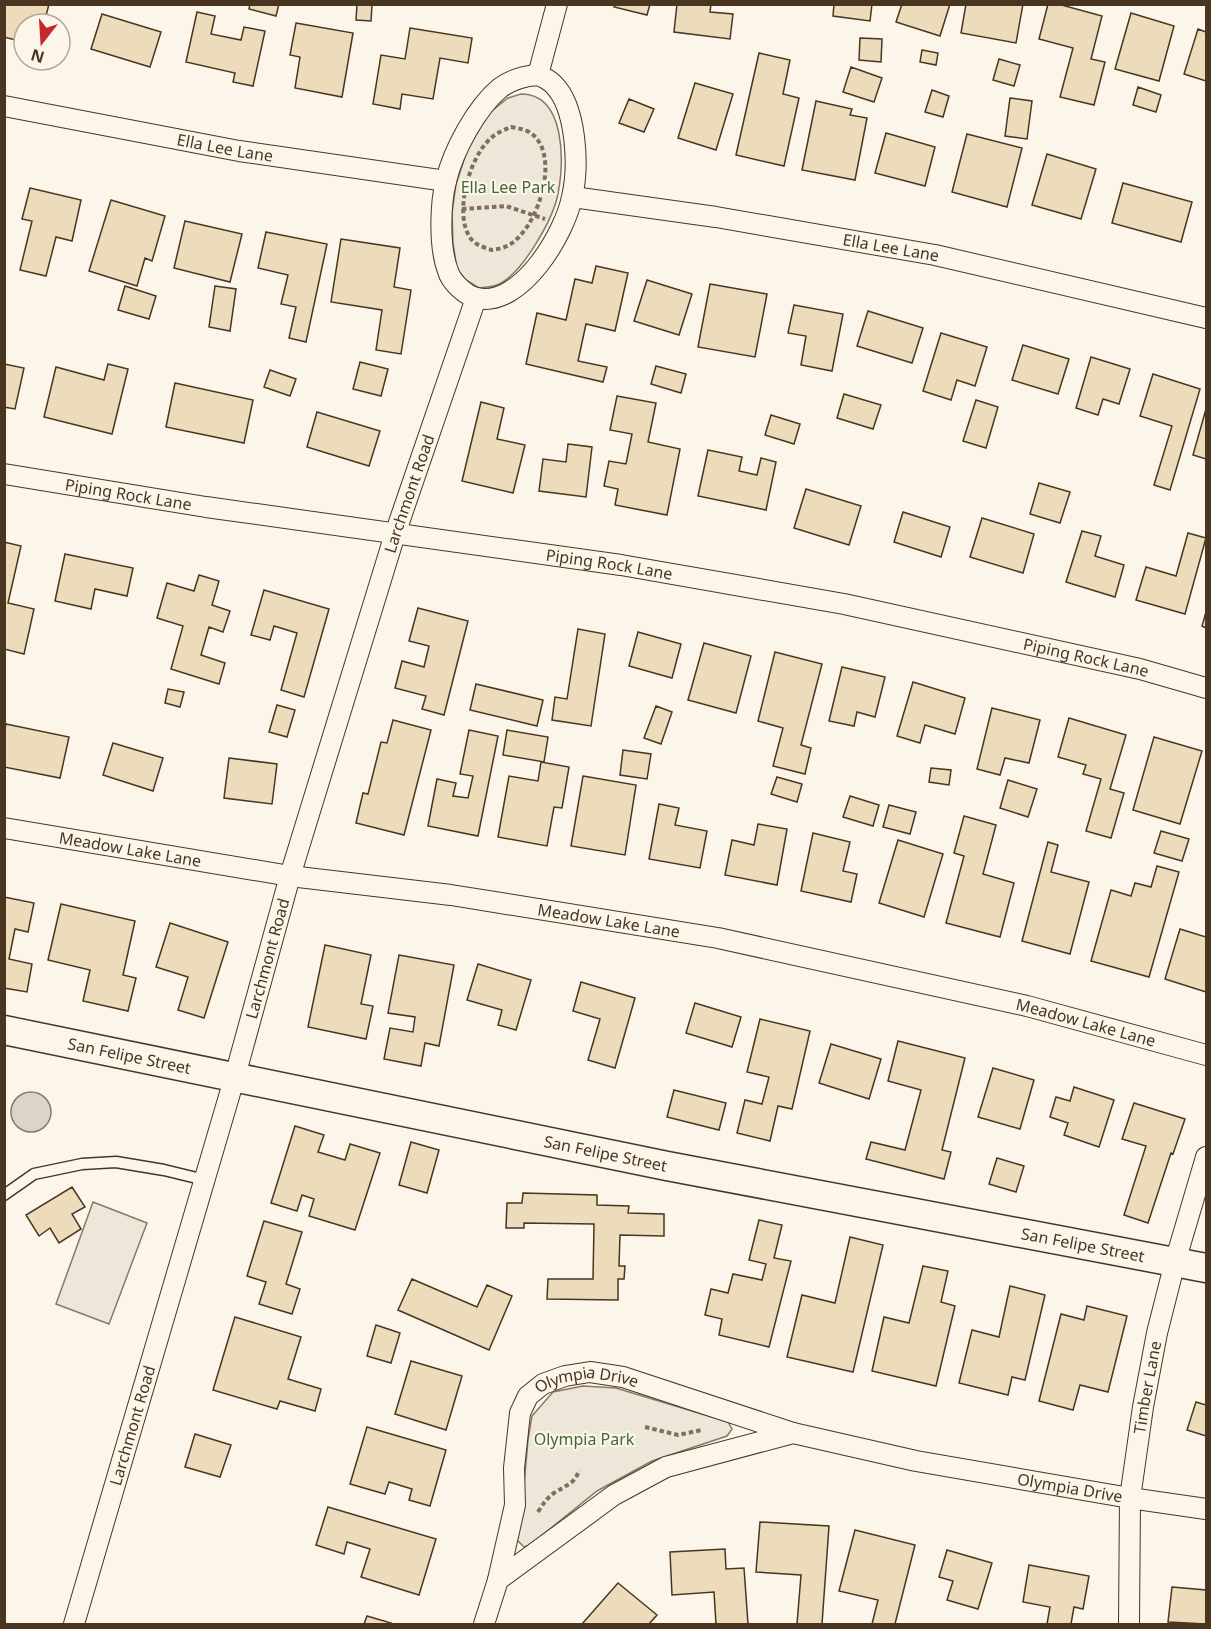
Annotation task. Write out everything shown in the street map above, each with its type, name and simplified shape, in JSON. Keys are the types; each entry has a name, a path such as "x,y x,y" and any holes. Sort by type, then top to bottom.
{"main road":[{"name":"San Felipe Street","path":"4,1030 667,1166 1206,1268"}],"street":[{"path":"538,75 557,4"},
{"path":"538,75 553,83 564,99 572,125 575,161 573,197 561,230 536,267 514,290 496,298 476,298 459,287 448,273 443,245 442,213 446,181 460,144 480,108 501,88 519,77 538,75"},
{"name":"Ella Lee Lane","path":"4,106 239,151 446,181"},
{"name":"Ella Lee Lane","path":"573,197 716,217 934,255 1206,318"},
{"name":"Larchmont Road","path":"74,1624 205,1180 290,876 395,534 476,298"},
{"name":"Piping Rock Lane","path":"4,474 206,507 621,565 844,604 1140,669 1206,688"},
{"name":"Meadow Lake Lane","path":"4,828 290,876 451,895 718,938 1027,1006 1206,1055"},
{"name":"Timber Lane","path":"1129,1624 1130,1498 1143,1407 1155,1344 1175,1262 1206,1157"},
{"name":"Olympia Drive","path":"484,1624 498,1580 515,1505 514,1468 520,1413 528,1396 543,1384 565,1376 590,1372 623,1377 793,1433 916,1461 1206,1509"},
{"name":"Olympia Drive","path":"498,1580 614,1495 666,1467 793,1433"}],"lane":[{"path":"4,1195 34,1174 82,1164 116,1162 205,1180"}],"path":[{"path":"511,127 531,133 542,151 545,169 535,216 515,241 509,246 492,250 472,242 463,210 468,179 477,157 491,137 511,127"},
{"path":"545,169 551,170"},
{"path":"453,208 463,210 506,206 547,220"},
{"path":"708,1405 702,1430 710,1455"},
{"path":"645,1427 678,1435 702,1430"},
{"path":"538,1512 544,1501 573,1483 579,1470"},
{"path":"515,1505 538,1512 552,1521 562,1533"}],"green space":[{"name":"Ella Lee Park","path":"521,94 536,97 547,105 554,117 561,148 558,194 543,231 516,270 497,285 479,288 466,280 457,269 452,213 456,184 468,148 488,114 508,98"},
{"path":"93,1202 147,1223 109,1324 56,1304"},
{"name":"Olympia Park","path":"583,1386 616,1388 728,1422 732,1429 727,1436 652,1461 597,1491 530,1545 524,1547 517,1540 532,1416 553,1392"}],"shaded area":[{"path":"31,1092 45,1098 51,1112 45,1126 31,1132 17,1126 11,1112 17,1098"}],"building":[{"path":"4,4 49,4 47,12 12,12 12,39 4,37"},
{"path":"250,4 279,4 276,16 249,9"},
{"path":"357,4 372,5 371,21 356,20"},
{"path":"614,4 650,4 647,15 614,7"},
{"path":"677,4 711,4 710,12 733,14 730,39 674,32"},
{"path":"834,4 872,4 870,21 833,16"},
{"path":"902,4 950,4 940,36 896,22"},
{"path":"966,4 1023,4 1016,43 961,33"},
{"path":"1048,4 1058,4 1102,16 1091,59 1105,62 1094,105 1060,97 1073,48 1039,39"},
{"path":"197,12 215,16 211,34 241,40 244,27 265,31 253,86 233,82 235,73 186,62"},
{"path":"1131,13 1174,26 1159,81 1115,69"},
{"path":"102,14 161,32 150,67 91,49"},
{"path":"296,23 353,33 342,97 295,88 300,57 290,55"},
{"path":"410,28 472,38 468,63 440,58 433,99 402,94 400,109 373,104 381,55 405,59"},
{"path":"1198,29 1206,32 1206,81 1184,74"},
{"path":"860,38 882,39 881,62 859,60"},
{"path":"922,50 938,53 936,65 920,62"},
{"path":"759,53 790,60 783,94 799,98 784,166 736,155"},
{"path":"999,59 1020,65 1014,86 993,80"},
{"path":"851,67 882,78 874,102 843,92"},
{"path":"695,83 733,94 716,150 678,138"},
{"path":"1138,87 1161,95 1156,112 1133,105"},
{"path":"932,90 949,96 943,117 925,112"},
{"path":"1010,98 1032,101 1027,139 1005,136"},
{"path":"629,99 654,109 644,132 619,123"},
{"path":"816,101 852,109 850,115 867,118 855,180 802,170"},
{"path":"886,133 935,147 925,186 875,173"},
{"path":"967,134 1022,148 1007,207 952,192"},
{"path":"1047,154 1096,169 1081,219 1032,205"},
{"path":"1123,183 1192,202 1181,242 1112,223"},
{"path":"30,188 81,200 72,241 56,237 46,276 20,270 32,221 22,219"},
{"path":"111,200 165,216 152,261 145,258 137,286 89,271"},
{"path":"185,221 242,234 230,282 174,268"},
{"path":"266,232 327,244 306,342 289,338 296,307 281,304 288,275 258,268"},
{"path":"341,239 400,248 394,287 411,290 401,354 376,350 382,310 331,302"},
{"path":"596,266 628,273 615,331 586,324 578,361 607,367 603,382 526,364 537,313 566,320 575,279 592,283"},
{"path":"647,280 692,294 679,335 634,321"},
{"path":"710,284 767,294 755,357 698,347"},
{"path":"125,286 156,296 149,319 118,310"},
{"path":"215,286 236,289 230,331 209,327"},
{"path":"794,305 843,314 832,371 801,365 806,336 788,333"},
{"path":"868,311 923,328 912,363 857,346"},
{"path":"941,333 987,347 975,386 957,380 951,400 923,391"},
{"path":"1023,345 1069,359 1058,394 1012,380"},
{"path":"1091,357 1130,369 1119,404 1103,399 1098,415 1076,408"},
{"path":"360,362 388,369 381,396 353,389"},
{"path":"4,364 24,368 15,409 4,407"},
{"path":"108,364 128,369 112,434 44,417 56,367 104,380"},
{"path":"656,366 686,374 681,393 651,384"},
{"path":"270,370 296,379 290,396 264,387"},
{"path":"1153,374 1200,389 1170,490 1154,485 1172,426 1140,416"},
{"path":"175,383 253,400 244,443 166,427"},
{"path":"844,394 881,405 873,429 837,418"},
{"path":"617,396 656,403 648,442 680,449 667,515 615,505 618,489 604,486 609,461 626,464 632,434 610,430"},
{"path":"976,400 998,407 986,448 963,441"},
{"path":"481,402 504,408 497,439 525,445 513,493 462,481"},
{"path":"1206,409 1206,459 1193,455"},
{"path":"317,412 380,431 369,466 307,447"},
{"path":"771,415 800,424 794,444 765,435"},
{"path":"568,444 592,447 586,497 539,491 543,459 566,462"},
{"path":"708,450 742,457 739,471 757,475 761,458 776,462 766,510 698,496"},
{"path":"1039,483 1070,492 1060,523 1030,514"},
{"path":"806,489 861,506 849,545 794,528"},
{"path":"903,512 950,527 941,557 894,542"},
{"path":"982,518 1034,534 1023,573 970,557"},
{"path":"1082,531 1101,536 1095,556 1124,565 1115,597 1066,582"},
{"path":"1188,533 1206,538 1185,614 1136,600 1146,567 1176,576"},
{"path":"4,542 21,546 8,603 34,609 24,654 4,649"},
{"path":"65,554 133,568 127,596 95,589 91,609 55,601"},
{"path":"199,575 219,581 212,605 230,611 223,632 209,627 201,655 225,663 219,684 171,669 183,626 157,618 167,583 194,591"},
{"path":"264,590 329,609 304,697 281,690 297,633 274,626 270,640 251,635"},
{"path":"418,608 468,621 444,715 422,709 426,696 395,688 402,661 424,667 429,646 409,641"},
{"path":"1206,612 1206,628 1202,626"},
{"path":"578,629 605,634 591,726 552,720 555,697 567,699"},
{"path":"638,632 681,644 672,678 629,666"},
{"path":"704,643 751,656 736,713 688,700"},
{"path":"775,652 822,664 801,745 811,748 805,774 773,766 783,728 758,721"},
{"path":"842,667 885,677 875,717 857,712 854,726 829,721"},
{"path":"913,682 965,698 955,734 925,725 920,743 897,736"},
{"path":"476,684 543,700 537,726 470,710"},
{"path":"168,689 184,692 180,707 165,703"},
{"path":"277,705 295,710 287,737 269,732"},
{"path":"656,706 672,712 661,744 644,738"},
{"path":"992,708 1040,720 1029,763 1005,758 1000,775 977,769"},
{"path":"1069,718 1126,735 1110,789 1124,793 1111,838 1086,831 1101,779 1083,774 1086,765 1058,757"},
{"path":"393,720 431,730 404,835 356,823 363,793 368,794 381,742 387,743"},
{"path":"6,724 69,737 60,778 4,767"},
{"path":"469,730 498,736 478,836 428,826 437,779 456,783 453,796 468,798 473,776 460,774"},
{"path":"507,730 548,737 544,762 503,755"},
{"path":"1154,737 1202,751 1180,824 1133,810"},
{"path":"113,743 163,758 153,791 103,775"},
{"path":"623,750 651,754 647,779 620,775"},
{"path":"229,758 277,764 272,804 224,798"},
{"path":"541,762 569,767 562,808 554,807 547,846 498,837 509,776 538,781"},
{"path":"931,768 951,770 949,785 929,782"},
{"path":"583,776 636,785 625,855 571,846"},
{"path":"777,777 802,784 797,802 771,794"},
{"path":"1008,780 1037,789 1028,817 1000,808"},
{"path":"850,796 879,805 873,826 843,817"},
{"path":"659,804 679,808 675,825 707,831 700,868 649,859"},
{"path":"889,805 916,812 910,834 883,827"},
{"path":"964,816 996,825 983,874 1014,883 1000,937 946,923 964,856 954,853"},
{"path":"758,824 787,829 777,885 725,875 732,840 754,845"},
{"path":"1161,831 1189,839 1182,861 1154,853"},
{"path":"813,833 850,842 843,871 857,874 851,902 801,891"},
{"path":"898,840 943,854 924,917 879,903"},
{"path":"1048,842 1058,845 1051,872 1089,882 1070,954 1022,941"},
{"path":"1157,866 1179,872 1149,977 1091,961 1111,890 1131,896 1135,883 1151,887"},
{"path":"4,897 34,903 28,932 15,929 9,959 32,964 27,992 4,988"},
{"path":"61,904 135,921 123,975 136,978 128,1011 83,1001 90,970 48,960"},
{"path":"170,923 228,942 204,1018 178,1010 188,977 156,967"},
{"path":"1180,929 1206,937 1206,992 1165,979"},
{"path":"325,945 371,955 361,1004 373,1006 366,1039 308,1027"},
{"path":"399,955 454,965 439,1046 425,1043 421,1066 384,1059 390,1028 413,1032 415,1017 388,1013"},
{"path":"478,964 531,980 516,1030 498,1025 502,1010 467,1000"},
{"path":"581,982 635,998 615,1068 588,1060 600,1019 573,1011"},
{"path":"695,1003 741,1017 732,1047 686,1033"},
{"path":"760,1019 810,1031 792,1109 778,1106 770,1141 737,1133 745,1100 762,1104 769,1077 747,1072"},
{"path":"898,1041 965,1058 942,1150 951,1152 944,1179 866,1159 871,1142 905,1150 921,1090 888,1081"},
{"path":"831,1044 881,1059 869,1099 819,1083"},
{"path":"993,1068 1034,1080 1020,1129 978,1117"},
{"path":"1074,1087 1114,1100 1099,1147 1064,1135 1068,1123 1050,1117 1056,1097 1070,1101"},
{"path":"674,1090 726,1103 719,1130 667,1117"},
{"path":"1134,1103 1185,1119 1148,1223 1124,1215 1146,1146 1122,1139"},
{"path":"295,1126 324,1135 318,1152 345,1160 350,1144 380,1153 355,1230 309,1216 314,1199 302,1195 297,1211 271,1203"},
{"path":"411,1142 439,1150 427,1193 399,1185"},
{"path":"997,1158 1024,1166 1016,1192 989,1184"},
{"path":"72,1187 85,1207 72,1214 81,1229 59,1243 50,1228 39,1236 26,1215"},
{"path":"523,1193 597,1195 597,1205 629,1206 628,1213 664,1214 664,1236 620,1235 619,1266 625,1266 624,1279 618,1279 618,1300 547,1299 548,1279 593,1279 594,1224 524,1223 524,1228 506,1228 507,1203 522,1203"},
{"path":"759,1220 782,1225 774,1258 791,1261 769,1347 719,1335 722,1319 705,1315 711,1289 728,1293 733,1274 762,1280 766,1264 749,1260"},
{"path":"264,1221 302,1232 286,1284 300,1289 292,1314 259,1304 266,1282 247,1276"},
{"path":"850,1237 883,1245 853,1372 787,1357 802,1295 835,1303"},
{"path":"923,1266 948,1271 941,1302 955,1306 936,1386 872,1371 884,1317 909,1323"},
{"path":"412,1279 477,1307 487,1285 512,1296 489,1350 398,1310"},
{"path":"1010,1286 1045,1295 1025,1380 1012,1377 1008,1395 959,1383 972,1330 999,1337"},
{"path":"1087,1306 1127,1316 1108,1392 1080,1385 1073,1410 1039,1401 1061,1314 1084,1320"},
{"path":"235,1317 301,1337 288,1379 321,1389 315,1411 280,1401 277,1409 213,1390"},
{"path":"376,1325 400,1333 391,1363 367,1356"},
{"path":"411,1361 462,1376 446,1430 395,1414"},
{"path":"1196,1402 1206,1405 1206,1436 1187,1430"},
{"path":"367,1427 446,1450 430,1506 409,1500 412,1489 389,1482 385,1494 350,1484"},
{"path":"195,1434 231,1445 220,1477 185,1467"},
{"path":"328,1507 436,1539 419,1595 361,1577 370,1549 347,1542 344,1554 316,1545"},
{"path":"760,1522 829,1526 822,1624 797,1624 801,1575 756,1572"},
{"path":"855,1530 915,1545 895,1624 872,1624 878,1600 839,1591"},
{"path":"725,1549 726,1569 744,1568 748,1624 716,1624 714,1592 672,1595 670,1552"},
{"path":"947,1550 992,1563 978,1609 947,1600 953,1581 939,1577"},
{"path":"1029,1565 1089,1576 1083,1609 1074,1607 1071,1624 1047,1624 1050,1607 1023,1602"},
{"path":"618,1583 657,1615 649,1624 582,1624"},
{"path":"1172,1587 1206,1590 1206,1624 1168,1622"},
{"path":"367,1616 391,1623 364,1624"}]}
